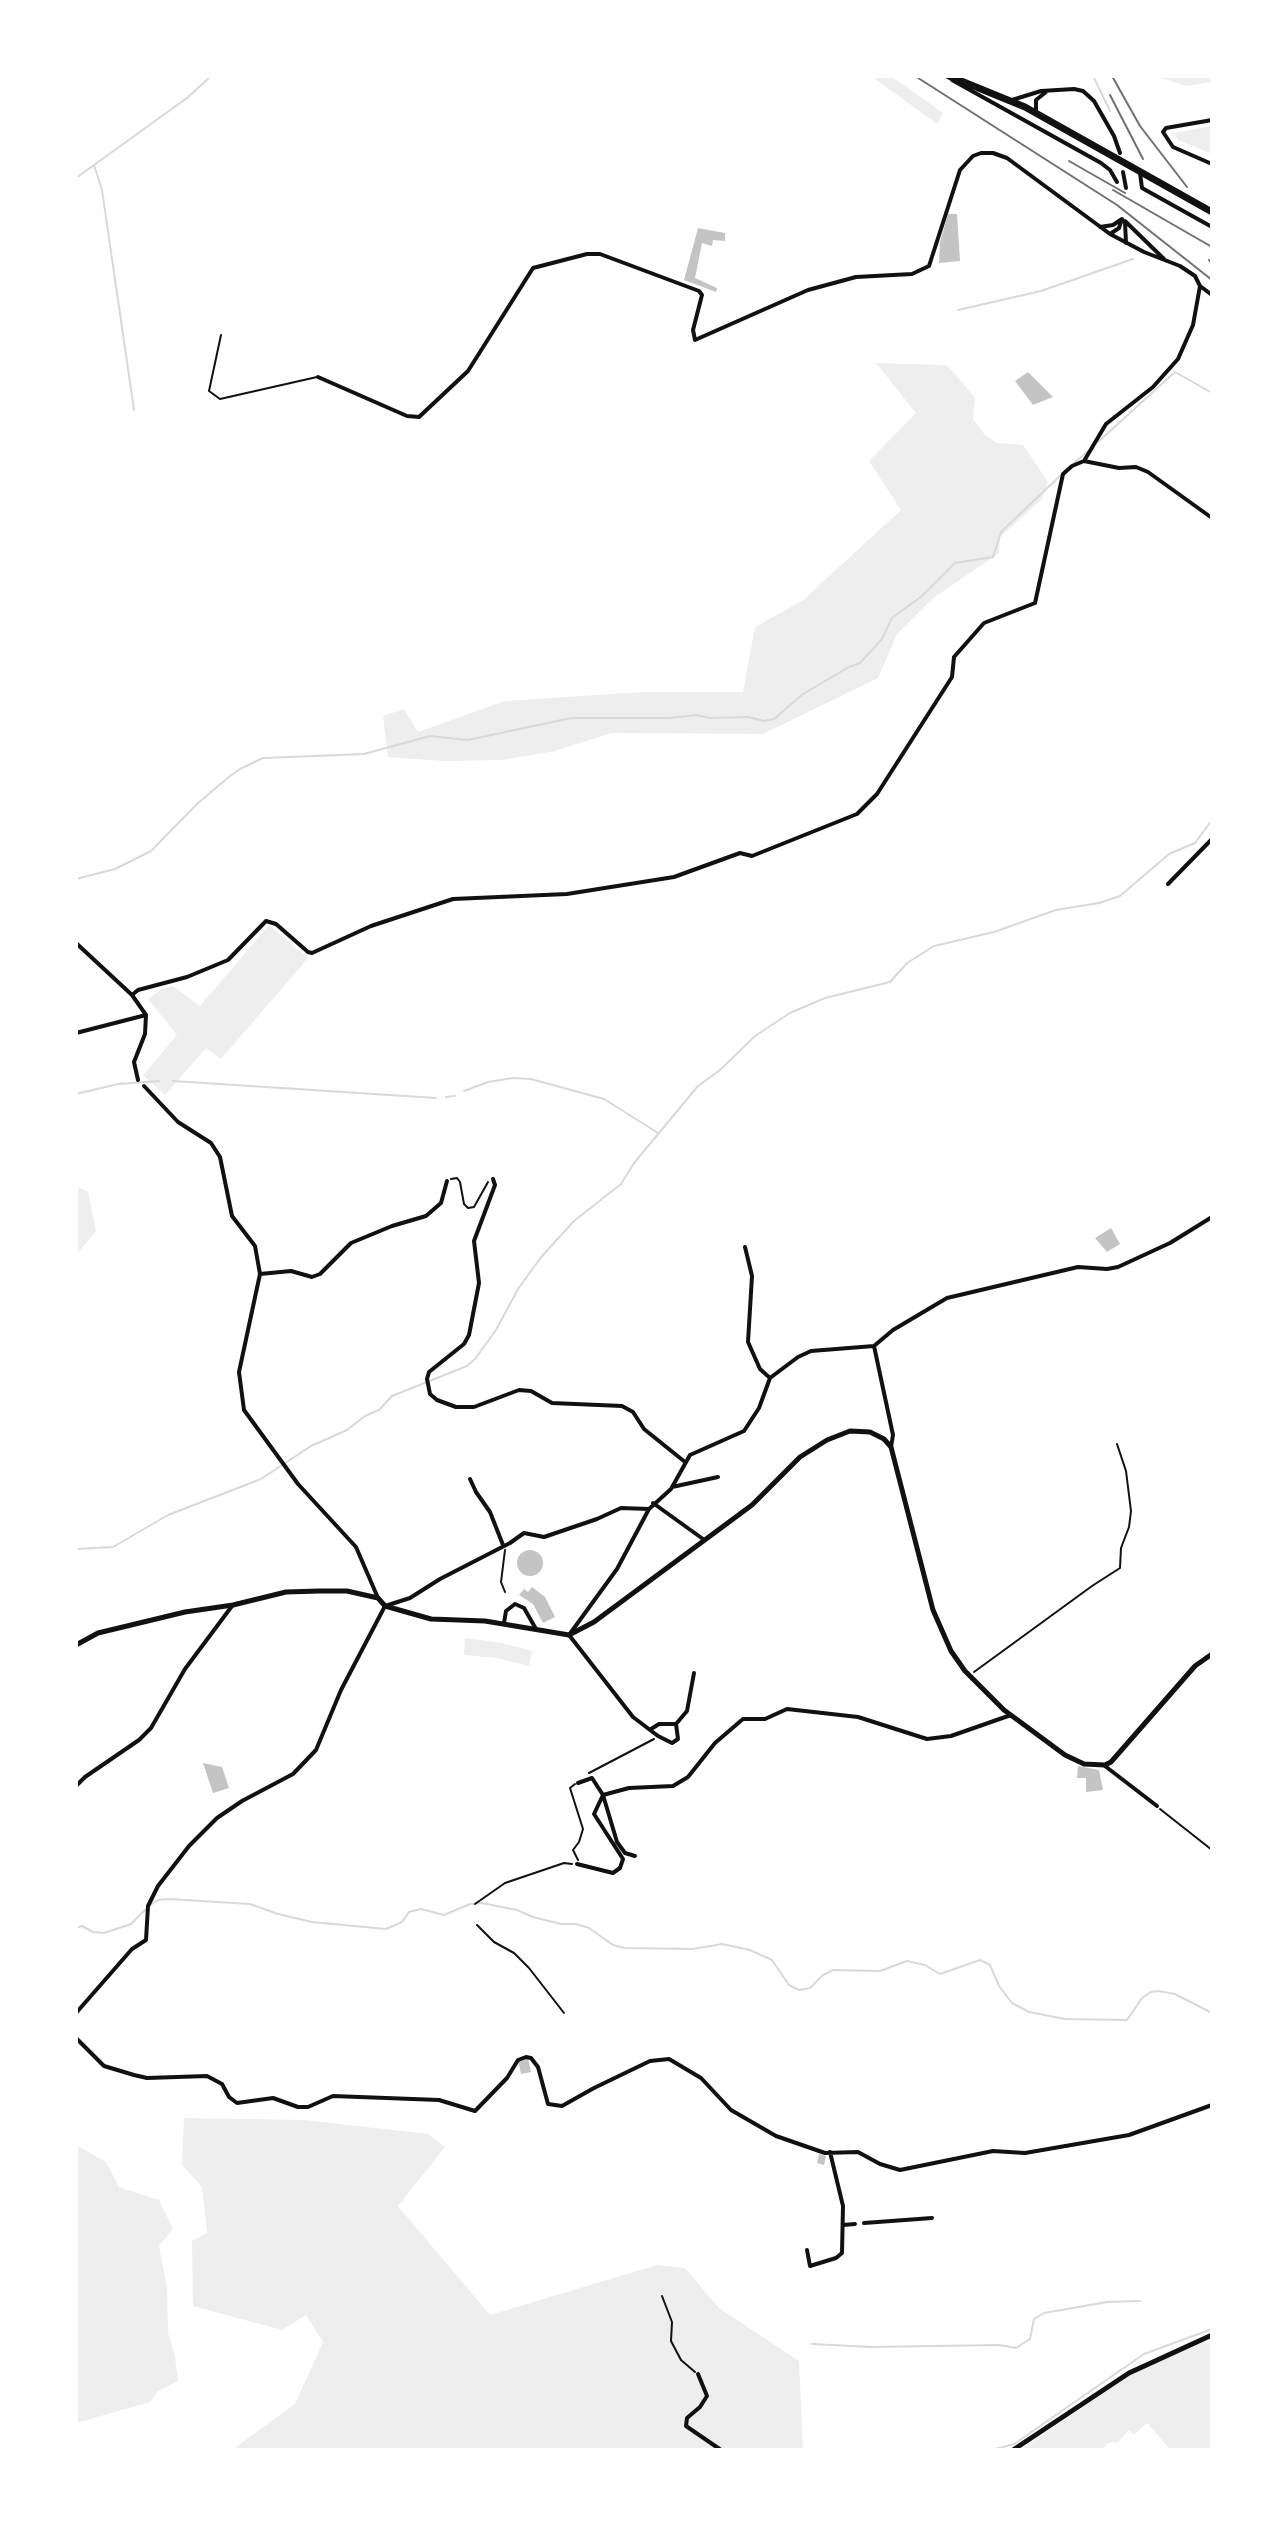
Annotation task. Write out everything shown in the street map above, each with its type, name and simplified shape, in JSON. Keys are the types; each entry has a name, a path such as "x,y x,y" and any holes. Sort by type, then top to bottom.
{"main road":[{"path":"948,76 1012,100 1212,212"}],"street":[{"path":"948,76 981,98 1012,112 1101,163 1117,182"},
{"path":"1012,100 1035,92 1074,89 1089,95 1114,136 1120,153"},
{"path":"1036,113 1036,100 1050,91"},
{"path":"1212,120 1166,128 1164,135 1173,147 1212,164"},
{"path":"318,377 407,416 419,417 468,371 533,268 587,254 600,254 699,291 702,295 693,330 695,340 808,290 856,277 912,274 929,266 960,170 973,156 981,153 1007,158 1110,234 1195,276 1200,286 1212,295"},
{"path":"1123,172 1126,188"},
{"path":"1140,173 1142,188 1212,227"},
{"path":"1100,227 1124,220"},
{"path":"1110,234 1124,220"},
{"path":"1124,220 1126,243"},
{"path":"1124,220 1166,261"},
{"path":"1084,461 1106,424 1153,387 1178,359 1193,325 1200,286"},
{"path":"132,995 138,990 187,977 228,960 266,921 276,924 312,953 371,926 453,899 567,894 674,877 740,853 752,856 857,814 877,794 952,677 954,657 984,623 1035,603 1060,482 1072,466 1084,461 1119,468 1136,467 1148,472 1212,518"},
{"path":"1168,884 1212,839"},
{"path":"76,943 132,995 146,1015 145,1034 134,1062 138,1080"},
{"path":"76,1033 146,1015"},
{"path":"144,1086 178,1122 211,1143 220,1157 232,1216 255,1246 260,1274 239,1372 244,1410 298,1484 356,1547 378,1598 385,1606 431,1619 501,1623 569,1635 585,1629 752,1505 790,1465 827,1440 850,1431 870,1432 884,1439 891,1447"},
{"path":"493,1179 495,1185 474,1241 479,1283 469,1335 464,1344 429,1372 430,1394 456,1407 474,1407 519,1390 531,1391 552,1403 622,1406 633,1412 644,1429 685,1462"},
{"path":"260,1274 291,1271 312,1277 320,1274 351,1243 426,1216 441,1203 447,1181"},
{"path":"569,1635 617,1569 653,1503 672,1487 685,1462 695,1452 748,1428 770,1378 798,1357 811,1351 874,1346 893,1330 947,1298 1078,1267 1118,1267 1170,1243 1212,1217"},
{"path":"745,1247 752,1276 748,1342 760,1369 770,1378"},
{"path":"874,1346 873,1353 893,1435 891,1447 933,1610 951,1651 970,1675 1011,1715 1075,1760 1105,1765 1157,1806"},
{"path":"672,1487 718,1477"},
{"path":"470,1479 490,1512 503,1546"},
{"path":"653,1503 703,1539"},
{"path":"76,2013 132,1949 146,1940 148,1906 158,1886 189,1846 217,1818 293,1774 316,1750 341,1690 385,1606 410,1598 524,1533 544,1537 621,1508 649,1509"},
{"path":"76,1645 111,1630 185,1612 297,1591 347,1591 378,1598"},
{"path":"501,1623 506,1611 515,1604 524,1608 537,1631"},
{"path":"76,1786 151,1728 185,1669 233,1605"},
{"path":"569,1635 633,1717 672,1743 678,1739 676,1724 687,1711 694,1673"},
{"path":"1105,1765 1138,1734 1195,1666 1212,1654"},
{"path":"577,1864 613,1873 620,1868 623,1859 594,1814 603,1795 629,1788 673,1786 688,1777 715,1743 743,1719 765,1719 787,1709 858,1717 927,1739 951,1736 1011,1715"},
{"path":"651,1729 659,1724 676,1724"},
{"path":"578,1783 592,1778 603,1795 617,1842 625,1853 635,1856"},
{"path":"76,2038 104,2066 147,2078 207,2076 222,2084 229,2097 237,2103 273,2098 298,2107 308,2107 333,2096 439,2100 475,2111 507,2078 518,2060 526,2057 531,2058 538,2067 548,2104 562,2106 650,2061 669,2059 701,2078 731,2110 776,2136 815,2151 858,2152 900,2170 993,2151 1025,2153 1129,2135 1212,2105"},
{"path":"807,2250 810,2266 840,2256 843,2206 830,2152"},
{"path":"864,2223 932,2218"},
{"path":"843,2225 855,2224"},
{"path":"1013,2450 1129,2373 1212,2335"},
{"path":"698,2374 707,2396 687,2418 686,2426 721,2450"}],"lane":[{"path":"221,335 209,383 209,391 220,399 318,377"}],"path":[{"path":"447,1181 457,1178 468,1208 474,1207 487,1183 493,1179"},
{"path":"970,1675 1120,1568 1121,1548 1131,1511 1126,1471 1117,1444"},
{"path":"503,1546 505,1555 501,1582 505,1592"},
{"path":"475,1904 505,1883 564,1863 577,1864 573,1850 579,1842 582,1825 570,1786 578,1783 591,1770 658,1736"},
{"path":"1157,1806 1212,1850"},
{"path":"477,1925 529,1968 564,2013"},
{"path":"662,2296 672,2322 671,2341 681,2360 698,2374"}],"shaded area":[{"path":"871,76 891,76 943,113 937,124"},
{"path":"1155,76 1212,76 1212,82 1187,86"},
{"path":"1212,126 1212,154 1178,140 1174,133"},
{"path":"876,363 947,365 975,398 973,419 985,435 997,443 1023,445 1048,482 1042,499 1000,537 999,553 932,599 897,634 878,678 763,734 612,733 551,752 501,760 442,761 388,757 383,716 404,709 418,732 505,701 642,692 743,692 755,627 802,601 901,510 869,461 916,413"},
{"path":"269,925 308,958 221,1059 206,1048 165,1095 143,1075 177,1035 148,999 162,989 173,986 200,1006"},
{"path":"76,1186 88,1192 96,1231 76,1255"},
{"path":"465,1638 532,1651 529,1666 497,1658 464,1655"},
{"path":"184,2118 305,2120 428,2134 445,2147 398,2206 490,2315 657,2265 685,2268 719,2308 799,2361 803,2450 232,2450 295,2404 323,2342 306,2315 282,2330 193,2306 192,2241 207,2233 202,2187 182,2165"},
{"path":"76,2145 106,2162 119,2187 159,2200 173,2229 159,2246 167,2288 168,2331 178,2381 157,2392 150,2402 76,2423"},
{"path":"1204,2342 1212,2343 1212,2450 1167,2450 1169,2448 1147,2423 1134,2435 1129,2430 1118,2442 1108,2443 1102,2450 1020,2450 1132,2374"}],"building":[{"path":"948,214 957,214 960,261 939,263 940,242"},
{"path":"698,228 725,233 725,241 713,240 712,246 702,243 695,278 717,288 716,292 684,280"},
{"path":"1028,372 1053,397 1033,405 1015,381"},
{"path":"1111,1228 1120,1244 1107,1252 1095,1238"},
{"path":"530,1550 539,1554 543,1563 539,1572 530,1576 521,1572 517,1563 521,1554"},
{"path":"532,1587 545,1597 555,1617 543,1623 533,1604 519,1595 524,1589 528,1592"},
{"path":"203,1763 222,1767 229,1788 213,1793"},
{"path":"1078,1766 1099,1770 1103,1790 1086,1792 1086,1778 1077,1778"},
{"path":"528,2058 531,2072 521,2074 518,2060"},
{"path":"819,2154 826,2156 824,2165 817,2163"}],"waterway":[{"path":"76,178 187,98 211,76"},
{"path":"1093,76 1110,111"},
{"path":"94,165 102,190 134,410"},
{"path":"958,310 1041,291 1133,259"},
{"path":"1098,442 1175,372 1212,393"},
{"path":"1074,463 1088,451"},
{"path":"76,879 115,869 151,851 197,804 230,776 263,758 364,754 430,736 468,740 571,718 697,715 710,718 748,717 764,721 774,719 803,694 860,663 882,639 892,618 922,596 955,563 993,557 1001,532 1061,475"},
{"path":"76,1549 113,1547 168,1515 261,1479 311,1446 347,1430 379,1410 392,1396 467,1366 496,1330 518,1289 542,1256 574,1221 621,1184 634,1163 698,1086 720,1070 755,1036 790,1013 825,998 890,982 907,963 934,946 994,932 1056,910 1120,896 1169,854 1195,843 1212,820"},
{"path":"464,1091 488,1082 531,1079 604,1099 658,1133"},
{"path":"76,1094 118,1084 159,1081"},
{"path":"173,1081 436,1098"},
{"path":"446,1097 455,1096"},
{"path":"150,1905 169,1899 250,1904 312,1922 386,1929 402,1922 409,1912 421,1909 444,1915 470,1904 482,1903 561,1924 589,1928 613,1945 625,1948 693,1949 722,1944 750,1950 772,1960 789,1985 799,1990 810,1988 833,1970 880,1971 907,1961 925,1965 940,1974 980,1960 990,1965 999,1986 1012,2003 1029,2012 1065,2019 1127,2020 1142,1998 1158,1991 1175,1994 1212,2013"},
{"path":"76,1928 82,1926 104,1933 131,1924 145,1910"},
{"path":"812,2344 871,2347 999,2345 1016,2348 1030,2339 1034,2319 1044,2313 1107,2302 1140,2301"},
{"path":"992,2450 1014,2444 1144,2354 1212,2329"}],"railway":[{"path":"915,76 1117,205 1212,280"},
{"path":"1112,76 1140,126 1187,187"},
{"path":"1110,95 1143,159"},
{"path":"1069,161 1125,193"},
{"path":"1113,190 1212,247"},
{"path":"1209,260 1212,263"}]}
